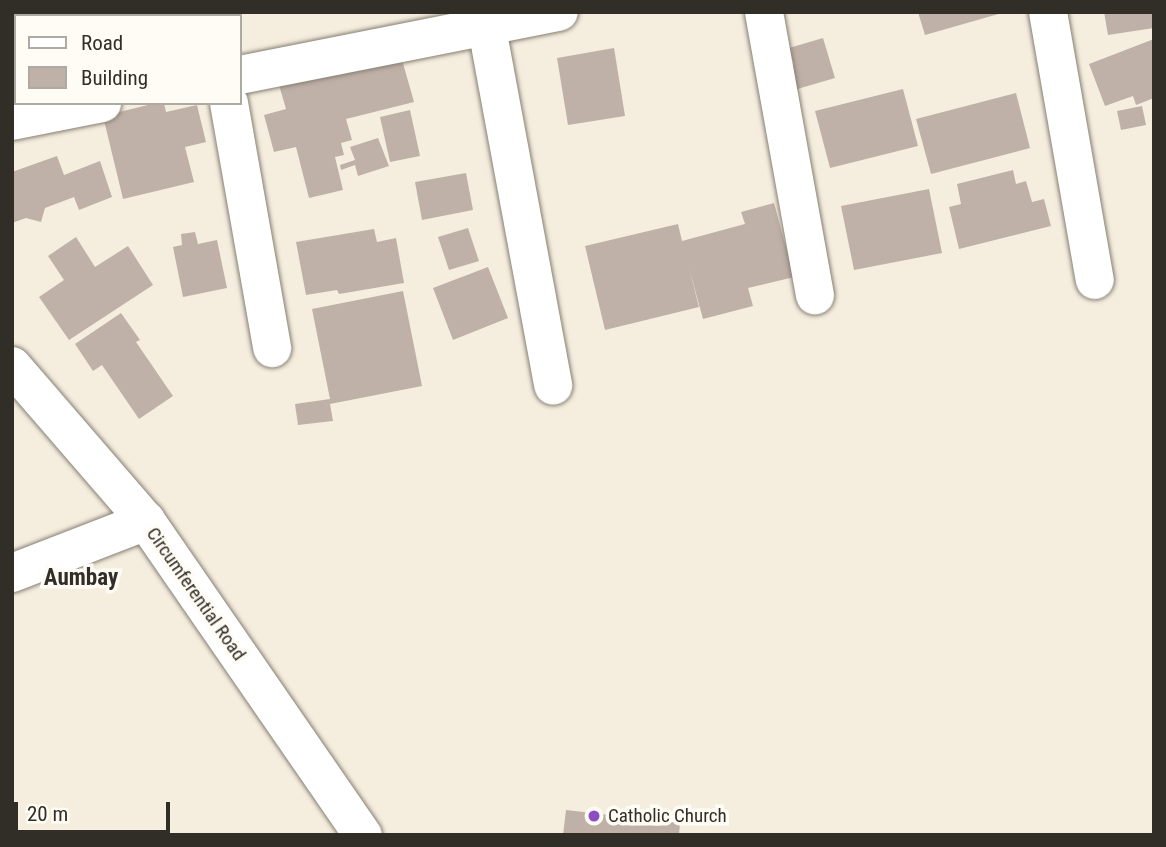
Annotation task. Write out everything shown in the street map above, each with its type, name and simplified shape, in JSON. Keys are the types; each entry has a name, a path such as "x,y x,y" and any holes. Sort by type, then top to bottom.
{"street":[{"path":"242,75 485,18 559,12"},
{"path":"764,12 815,295"},
{"path":"1048,12 1095,281"},
{"path":"485,18 553,386"},
{"path":"12,121 92,105"},
{"path":"229,105 272,348"},
{"name":"Circumferential Road","path":"12,366 146,521 363,835"},
{"path":"12,573 146,521"}],"building":[{"path":"12,12 71,12 14,14 14,34"},
{"path":"87,12 190,12 190,14"},
{"path":"918,12 1002,12 1002,13 925,35"},
{"path":"1104,12 1154,12 1154,28 1108,35"},
{"path":"823,38 835,78 794,90 787,67 794,65 789,48"},
{"path":"1154,39 1154,98 1136,105 1133,96 1105,106 1089,64"},
{"path":"614,48 625,116 568,125 557,58"},
{"path":"399,49 414,102 346,119 352,140 341,143 344,155 335,157 343,190 309,198 296,147 274,152 264,115 286,109 279,85"},
{"path":"903,89 918,146 830,168 815,111"},
{"path":"1016,93 1030,148 931,174 916,119"},
{"path":"148,105 164,105 166,112 197,105 206,142 185,147 194,182 123,199 103,116"},
{"path":"1142,106 1146,125 1121,130 1117,111"},
{"path":"410,110 420,156 390,162 380,117"},
{"path":"378,138 389,166 358,176 355,165 341,170 340,165 355,160 350,147"},
{"path":"57,156 64,175 100,161 112,197 79,210 74,197 45,208 41,222 26,218 12,223 12,172"},
{"path":"1013,170 1016,184 1026,181 1032,202 1044,199 1051,226 959,249 949,207 961,204 957,184"},
{"path":"466,173 473,210 422,220 415,182"},
{"path":"929,189 942,253 854,270 841,206"},
{"path":"774,203 794,277 748,288 753,306 703,319 689,268 699,307 605,330 585,246 678,224 682,241 745,224 741,212"},
{"path":"468,228 479,261 449,270 438,237"},
{"path":"374,229 377,242 396,238 404,283 339,294 337,290 306,295 296,242"},
{"path":"195,232 198,244 217,240 227,288 183,297 173,247 182,245 181,234"},
{"path":"76,237 95,267 128,246 153,285 69,340 39,297 64,280 48,256"},
{"path":"488,267 508,318 453,340 433,288"},
{"path":"403,291 422,386 330,404 333,421 298,425 295,404 330,399 312,309"},
{"path":"121,313 140,340 136,342 173,396 139,419 102,365 93,371 75,344"},
{"name":"Catholic Church","path":"566,810 680,823 679,835 563,835"}],"place":[{"name":"Catholic Church","path":"594,816"}],"district":[{"name":"Aumbay","path":"81,578"}]}
